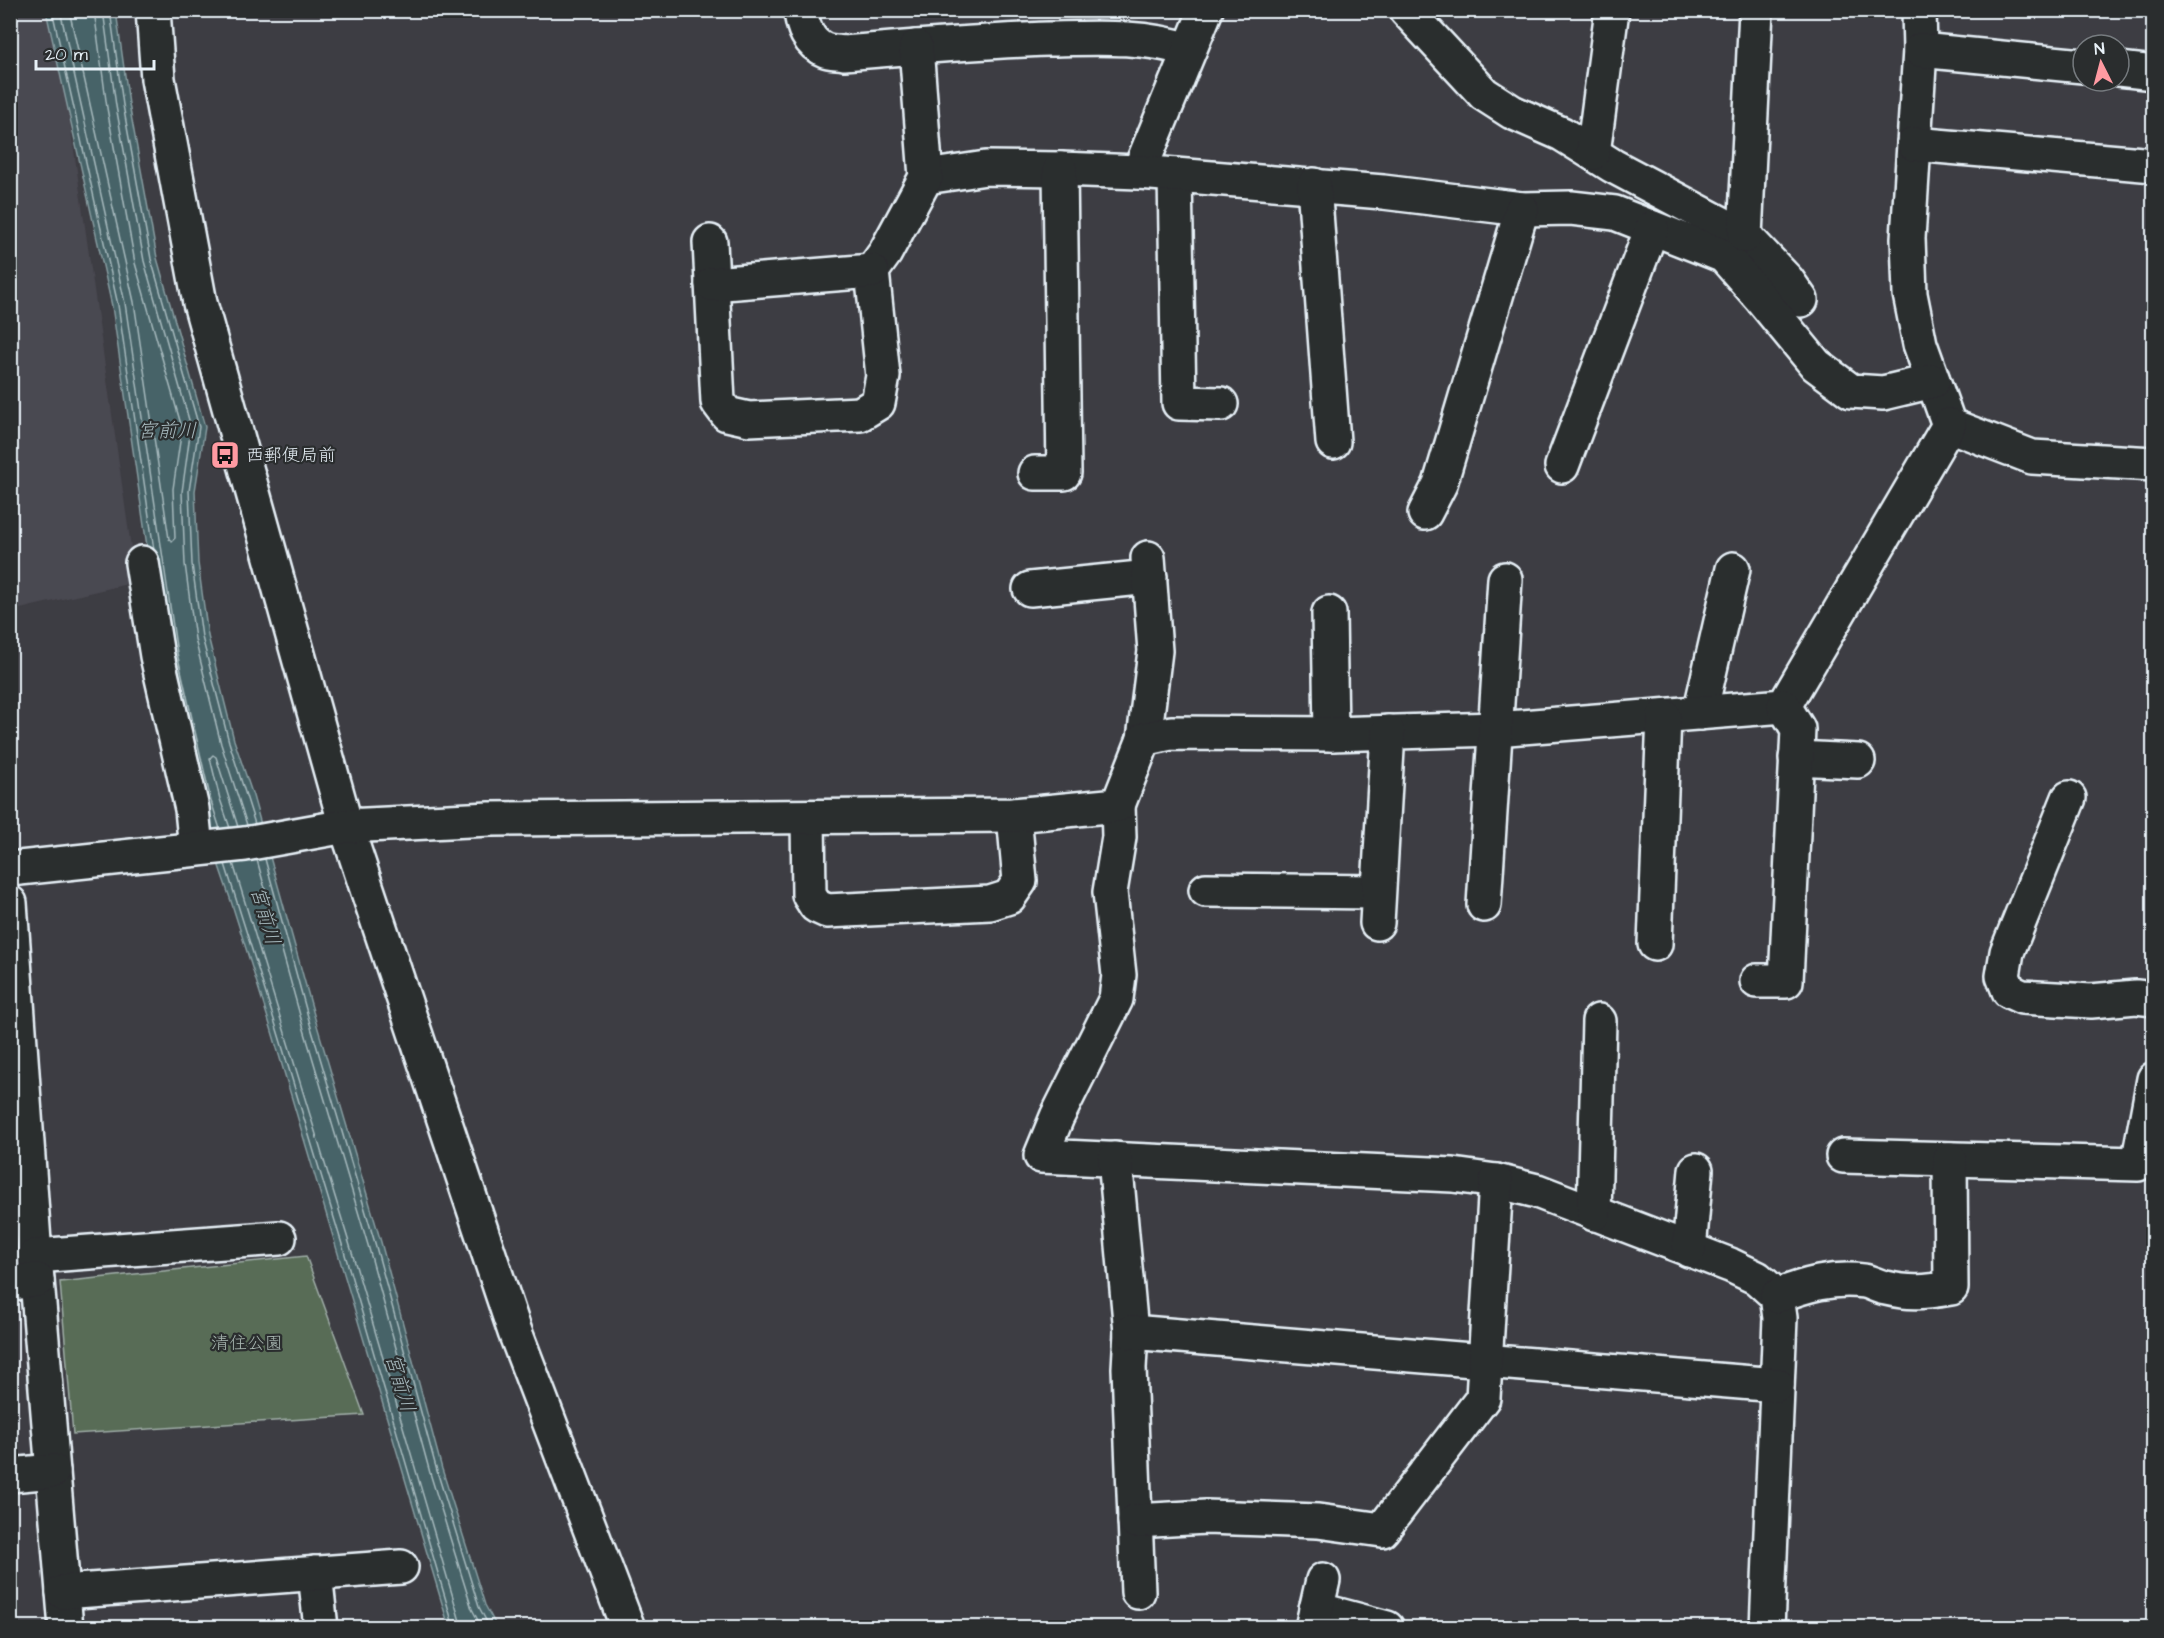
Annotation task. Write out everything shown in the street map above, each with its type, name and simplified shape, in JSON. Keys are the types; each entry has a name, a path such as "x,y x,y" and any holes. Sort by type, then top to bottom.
{"street":[{"path":"153,10 158,79 200,303 346,826 515,1332 628,1628"},
{"path":"801,10 807,36 823,50 844,53 1003,41 1113,37 1156,41 1189,50"},
{"path":"1139,172 1206,10"},
{"path":"1593,153 1612,10"},
{"path":"1745,236 1756,10"},
{"path":"1919,10 1920,50 1908,238 1910,294 1920,344 1949,425 2032,458 2154,464"},
{"path":"1412,13 1484,94 1512,112 1562,134 1745,236 1787,280 1801,300"},
{"path":"710,242 718,402 727,414 749,419 860,414 878,403 883,376 872,271 885,253 926,177 916,47"},
{"path":"1920,50 2071,65"},
{"path":"2131,70 2154,73"},
{"path":"1914,144 2154,165"},
{"path":"926,177 986,168 1060,168 1139,172 1314,185 1522,209 1571,208 1615,213 1724,256 1816,365 1851,391 1883,393 1933,381"},
{"path":"1035,473 1064,473 1060,168"},
{"path":"1175,175 1179,403 1221,404"},
{"path":"1314,185 1333,442"},
{"path":"1425,513 1440,484 1522,209"},
{"path":"1562,466 1652,228"},
{"path":"712,284 872,271"},
{"path":"1784,706 1949,425"},
{"path":"142,563 157,656 199,849"},
{"path":"1030,589 1149,567 1155,651 1144,739 1118,805 1119,837 1110,892 1119,975 1116,999 1057,1117 1041,1156 1453,1175 1496,1181 1537,1191 1757,1278 1777,1296 1780,1318 1767,1628"},
{"path":"1700,713 1733,569"},
{"path":"1484,905 1505,579"},
{"path":"1329,613 1331,734"},
{"path":"1144,739 1171,733 1331,734 1496,729 1784,706"},
{"path":"1757,981 1786,981 1798,729 1784,706"},
{"path":"1655,944 1664,716"},
{"path":"1206,890 1377,907 1388,732"},
{"path":"1796,758 1858,761"},
{"path":"2070,798 2007,952 2003,976 2009,992 2022,997 2091,1001 2136,997 2154,999"},
{"path":"10,869 271,840 346,826 490,819 1014,815 1118,805"},
{"path":"807,817 809,895 816,906 827,911 990,903 1009,897 1020,881 1014,815"},
{"path":"10,903 17,1085 28,1273 53,1471 66,1628"},
{"path":"1594,1214 1599,1021"},
{"path":"1843,1156 2138,1164 2154,1079"},
{"path":"1115,1159 1131,1332 1129,1368 1138,1592"},
{"path":"1777,1296 1809,1284 1835,1281 1865,1281 1884,1288 1918,1293 1951,1288 1950,1159"},
{"path":"1689,1250 1696,1170"},
{"path":"1135,1521 1206,1517 1307,1520 1382,1530 1483,1398 1496,1181"},
{"path":"28,1273 279,1238"},
{"path":"1131,1332 1777,1384"},
{"path":"10,1475 53,1471"},
{"path":"63,1592 401,1567"},
{"path":"315,1573 321,1628"},
{"path":"1317,1606 1386,1628"}],"shaded area":[{"path":"10,11 54,11 136,582 11,611"}],"green space":[{"name":"清住公園","path":"306,1256 364,1415 73,1434 60,1282"}],"water":[{"name":"宮前川","path":"46,11 116,11 129,104 157,258 205,427 195,491 198,563 208,636 234,740 253,796 381,1242 442,1469 485,1605 497,1627 449,1627 271,1028 198,805 163,656 112,306"}],"place":[{"name":"西郵便局前","path":"225,455"}]}
